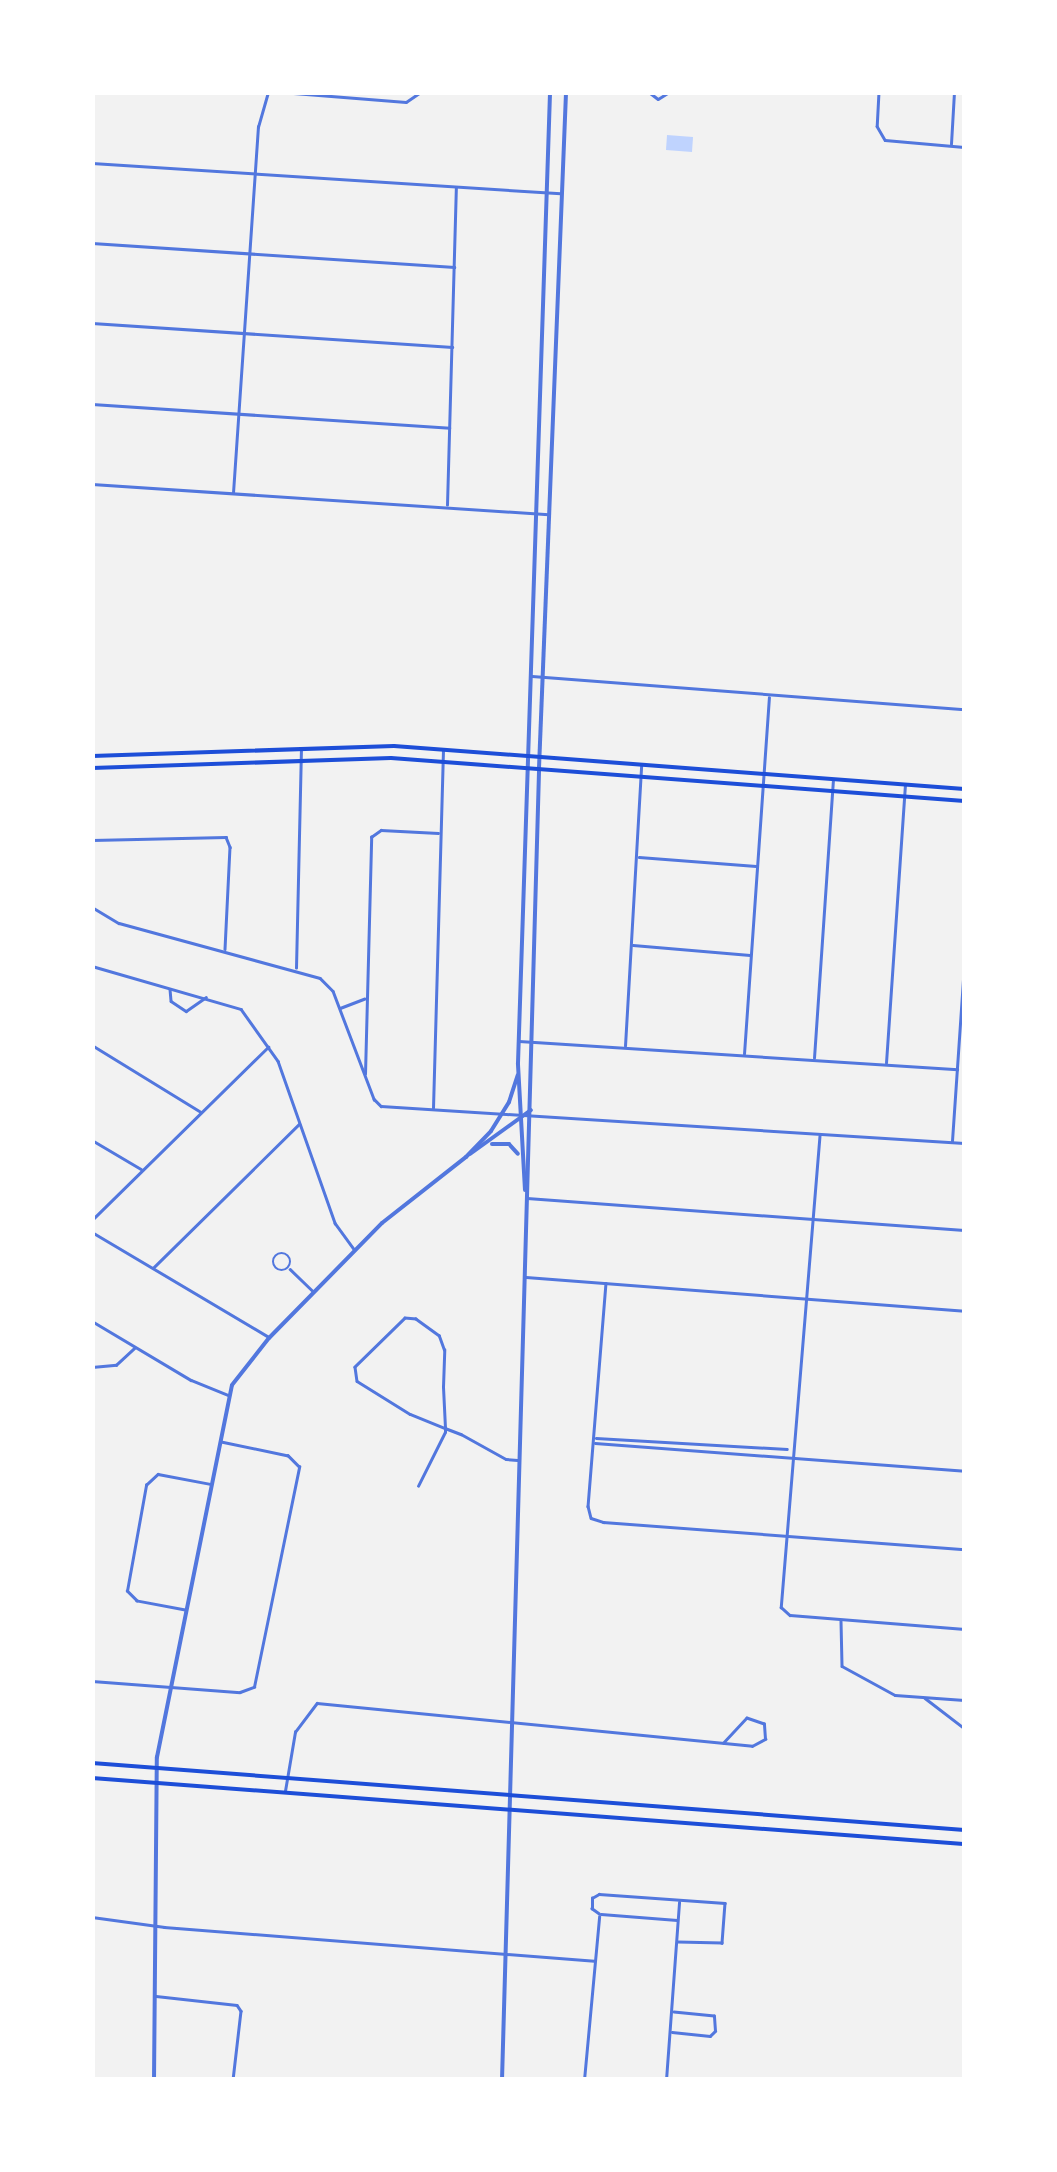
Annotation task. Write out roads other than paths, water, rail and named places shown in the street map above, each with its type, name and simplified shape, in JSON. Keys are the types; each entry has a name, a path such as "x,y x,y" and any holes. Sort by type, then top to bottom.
{"main road":[{"path":"92,756 300,748 444,750 964,790"},
{"path":"92,768 301,760 443,762 964,801"},
{"path":"92,1763 964,1830"},
{"path":"92,1778 964,1844"},
{"path":"842,1836 843,1821"}],"street":[{"path":"233,493 258,127 268,92"},
{"path":"280,92 406,102 421,92"},
{"path":"502,2080 526,1196 525,1115 518,1075 520,987 550,92"},
{"path":"526,1196 520,1158 532,1042 542,677 566,92"},
{"path":"649,92 658,99 670,92"},
{"path":"879,92 880,136 964,147"},
{"path":"950,146 954,92"},
{"path":"92,163 562,194"},
{"path":"447,508 456,187"},
{"path":"92,243 454,267"},
{"path":"545,280 558,281"},
{"path":"92,323 452,348"},
{"path":"92,404 449,428"},
{"path":"92,484 548,514"},
{"path":"530,676 964,709"},
{"path":"744,1056 769,695"},
{"path":"296,970 300,748"},
{"path":"433,1109 444,750"},
{"path":"625,1048 641,766"},
{"path":"814,1060 833,780"},
{"path":"886,1064 905,785"},
{"path":"365,1076 371,837 381,830 440,834"},
{"path":"92,840 226,837 230,846 225,951"},
{"path":"636,857 758,866"},
{"path":"92,907 119,923 325,981 340,1008 378,1104 964,1143"},
{"path":"522,907 536,907"},
{"path":"632,945 751,955"},
{"path":"952,1142 964,964"},
{"path":"92,966 241,1009 269,1046 335,1224 355,1250"},
{"path":"170,987 170,999 186,1011 206,996"},
{"path":"520,987 534,987"},
{"path":"340,1008 365,999"},
{"path":"519,1042 957,1069"},
{"path":"92,1045 201,1112"},
{"path":"92,1220 269,1046"},
{"path":"155,2079 156,1768 229,1395 238,1372 355,1250 390,1216 466,1156 503,1114 518,1075"},
{"path":"466,1156 488,1145 525,1115"},
{"path":"153,1268 300,1123"},
{"path":"820,1134 783,1611 964,1629"},
{"path":"92,1140 142,1170"},
{"path":"488,1145 509,1144 520,1158"},
{"path":"526,1196 964,1230"},
{"path":"92,1232 269,1338"},
{"path":"289,1268 314,1292"},
{"path":"524,1276 964,1311"},
{"path":"606,1284 588,1506 592,1518 964,1549"},
{"path":"418,1486 445,1428 443,1342 416,1319 402,1318 353,1374 360,1384 398,1408 445,1428 508,1460 519,1460"},
{"path":"92,1321 210,1390 229,1395"},
{"path":"92,1367 116,1365 135,1346"},
{"path":"594,1440 787,1450"},
{"path":"594,1440 964,1471"},
{"path":"92,1681 248,1691 256,1684 298,1464 288,1456 220,1442"},
{"path":"186,1610 137,1601 127,1591 146,1485 158,1474 212,1484"},
{"path":"842,1619 842,1666 892,1694 964,1700"},
{"path":"924,1698 964,1728"},
{"path":"285,1792 295,1732 317,1703 724,1743 757,1745 764,1739 764,1724 747,1718 724,1743"},
{"path":"678,1920 599,1914 592,1909 595,1894 722,1901 726,1906 722,1943 678,1942"},
{"path":"666,2080 680,1900"},
{"path":"584,2080 599,1914"},
{"path":"92,1917 594,1960"},
{"path":"153,1996 237,2004 240,2011 233,2080"},
{"path":"671,2032 714,2035 716,2020 710,2015 672,2012"}],"water":[{"path":"667,135 693,137 692,152 666,150"}]}
